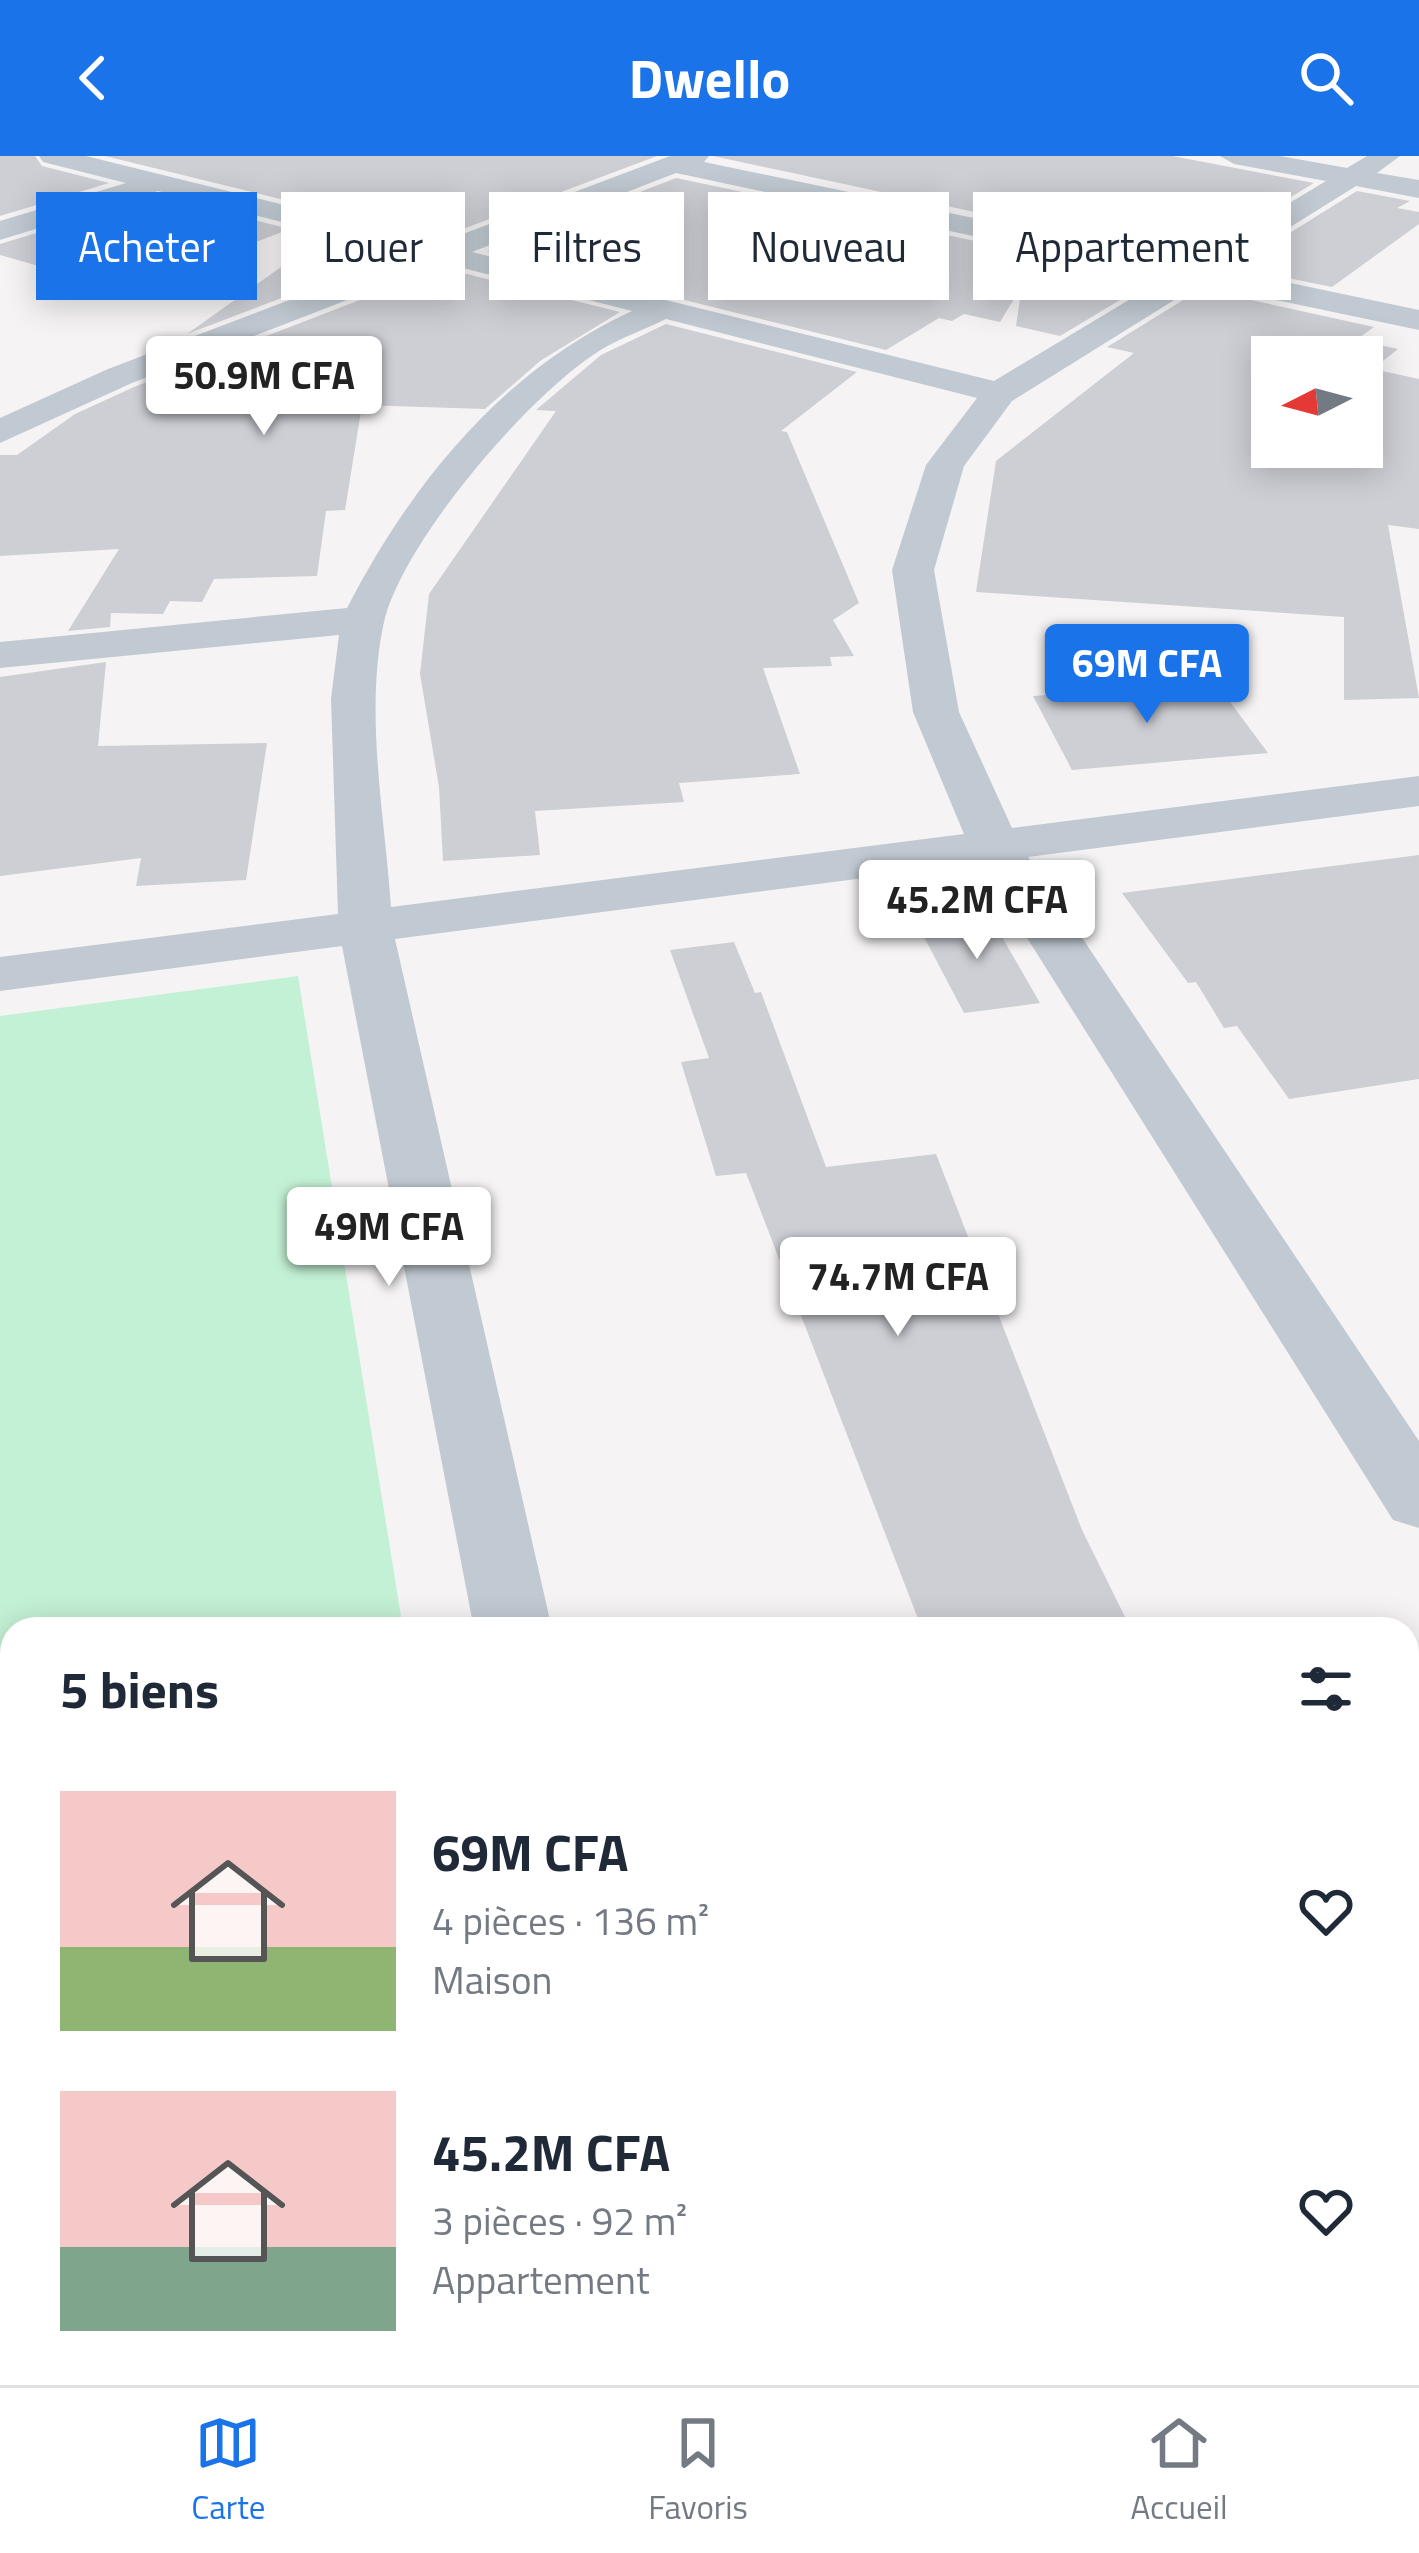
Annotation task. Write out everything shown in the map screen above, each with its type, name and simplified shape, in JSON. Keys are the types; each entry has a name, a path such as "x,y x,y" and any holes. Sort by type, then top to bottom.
{"street":[{"path":"53,156 281,213"},
{"path":"1234,156 1419,189"},
{"path":"1291,216 1386,156"},
{"path":"465,242 684,160 973,224"},
{"path":"0,231 220,163"},
{"path":"465,259 999,393"},
{"path":"1291,293 1419,320"},
{"path":"0,433 120,376 314,300"},
{"path":"1155,300 999,393 945,465 913,569 935,712 995,846 1419,1500"},
{"path":"510,1617 365,928 354,699 363,620 396,554 449,478 513,404 587,344 662,309"},
{"path":"0,655 363,620"},
{"path":"0,974 1419,791"}],"green space":[{"path":"298,976 401,1617 0,1617 0,1016"}],"building":[{"path":"0,156 35,156 42,166 109,183 79,192 36,192 36,205 0,216"},
{"path":"105,156 657,156 561,192 489,192 489,219 465,228 465,192 281,192 281,199"},
{"path":"713,156 1172,156 1314,183 1291,197 1291,192 973,192 973,212 949,207 949,192 881,192"},
{"path":"676,178 742,192 708,192 708,300 949,300 949,236 973,241 973,300 1013,300 1000,322 964,314 952,321 939,318 886,350 684,300 684,192 640,192"},
{"path":"1357,191 1410,201 1397,208 1419,212 1419,224 1332,287 1291,279 1291,232"},
{"path":"257,221 281,227 281,232 257,242"},
{"path":"36,233 36,265 0,255 0,244"},
{"path":"281,267 281,298 187,334 235,300 257,300 257,284"},
{"path":"465,273 489,279 489,300 572,300 620,312 540,361 485,409 362,405 345,510 326,511 317,576 214,579 202,602 170,601 163,614 111,613 110,627 68,631 119,549 0,556 0,455 17,455 75,414 360,300 465,300"},
{"path":"1020,300 1120,300 1060,336 1016,326"},
{"path":"1183,300 1251,300 1374,327 1362,336 1251,336 1251,468 1383,468 1383,371 1419,379 1419,529 1388,525 1419,698 1344,700 1344,617 976,592 996,461 1134,353 1107,347"},
{"path":"666,324 857,372 781,431 787,432 859,603 833,620 854,656 830,657 832,666 763,668 800,774 679,783 684,802 535,811 540,855 443,861 439,787 420,674 429,594 556,411 536,410 601,355"},
{"path":"1383,346 1398,349 1383,361"},
{"path":"106,662 98,746 267,743 246,880 136,886 141,858 0,876 0,677"},
{"path":"1216,683 1268,753 1072,770 1033,696"},
{"path":"1419,855 1419,1079 1289,1099 1237,1026 1224,1028 1196,982 1188,983 1122,893"},
{"path":"987,911 1040,1003 964,1013 915,920"},
{"path":"734,942 755,993 761,992 826,1167 936,1154 1082,1530 1125,1617 917,1617 746,1173 716,1176 681,1062 709,1058 670,950"}]}
